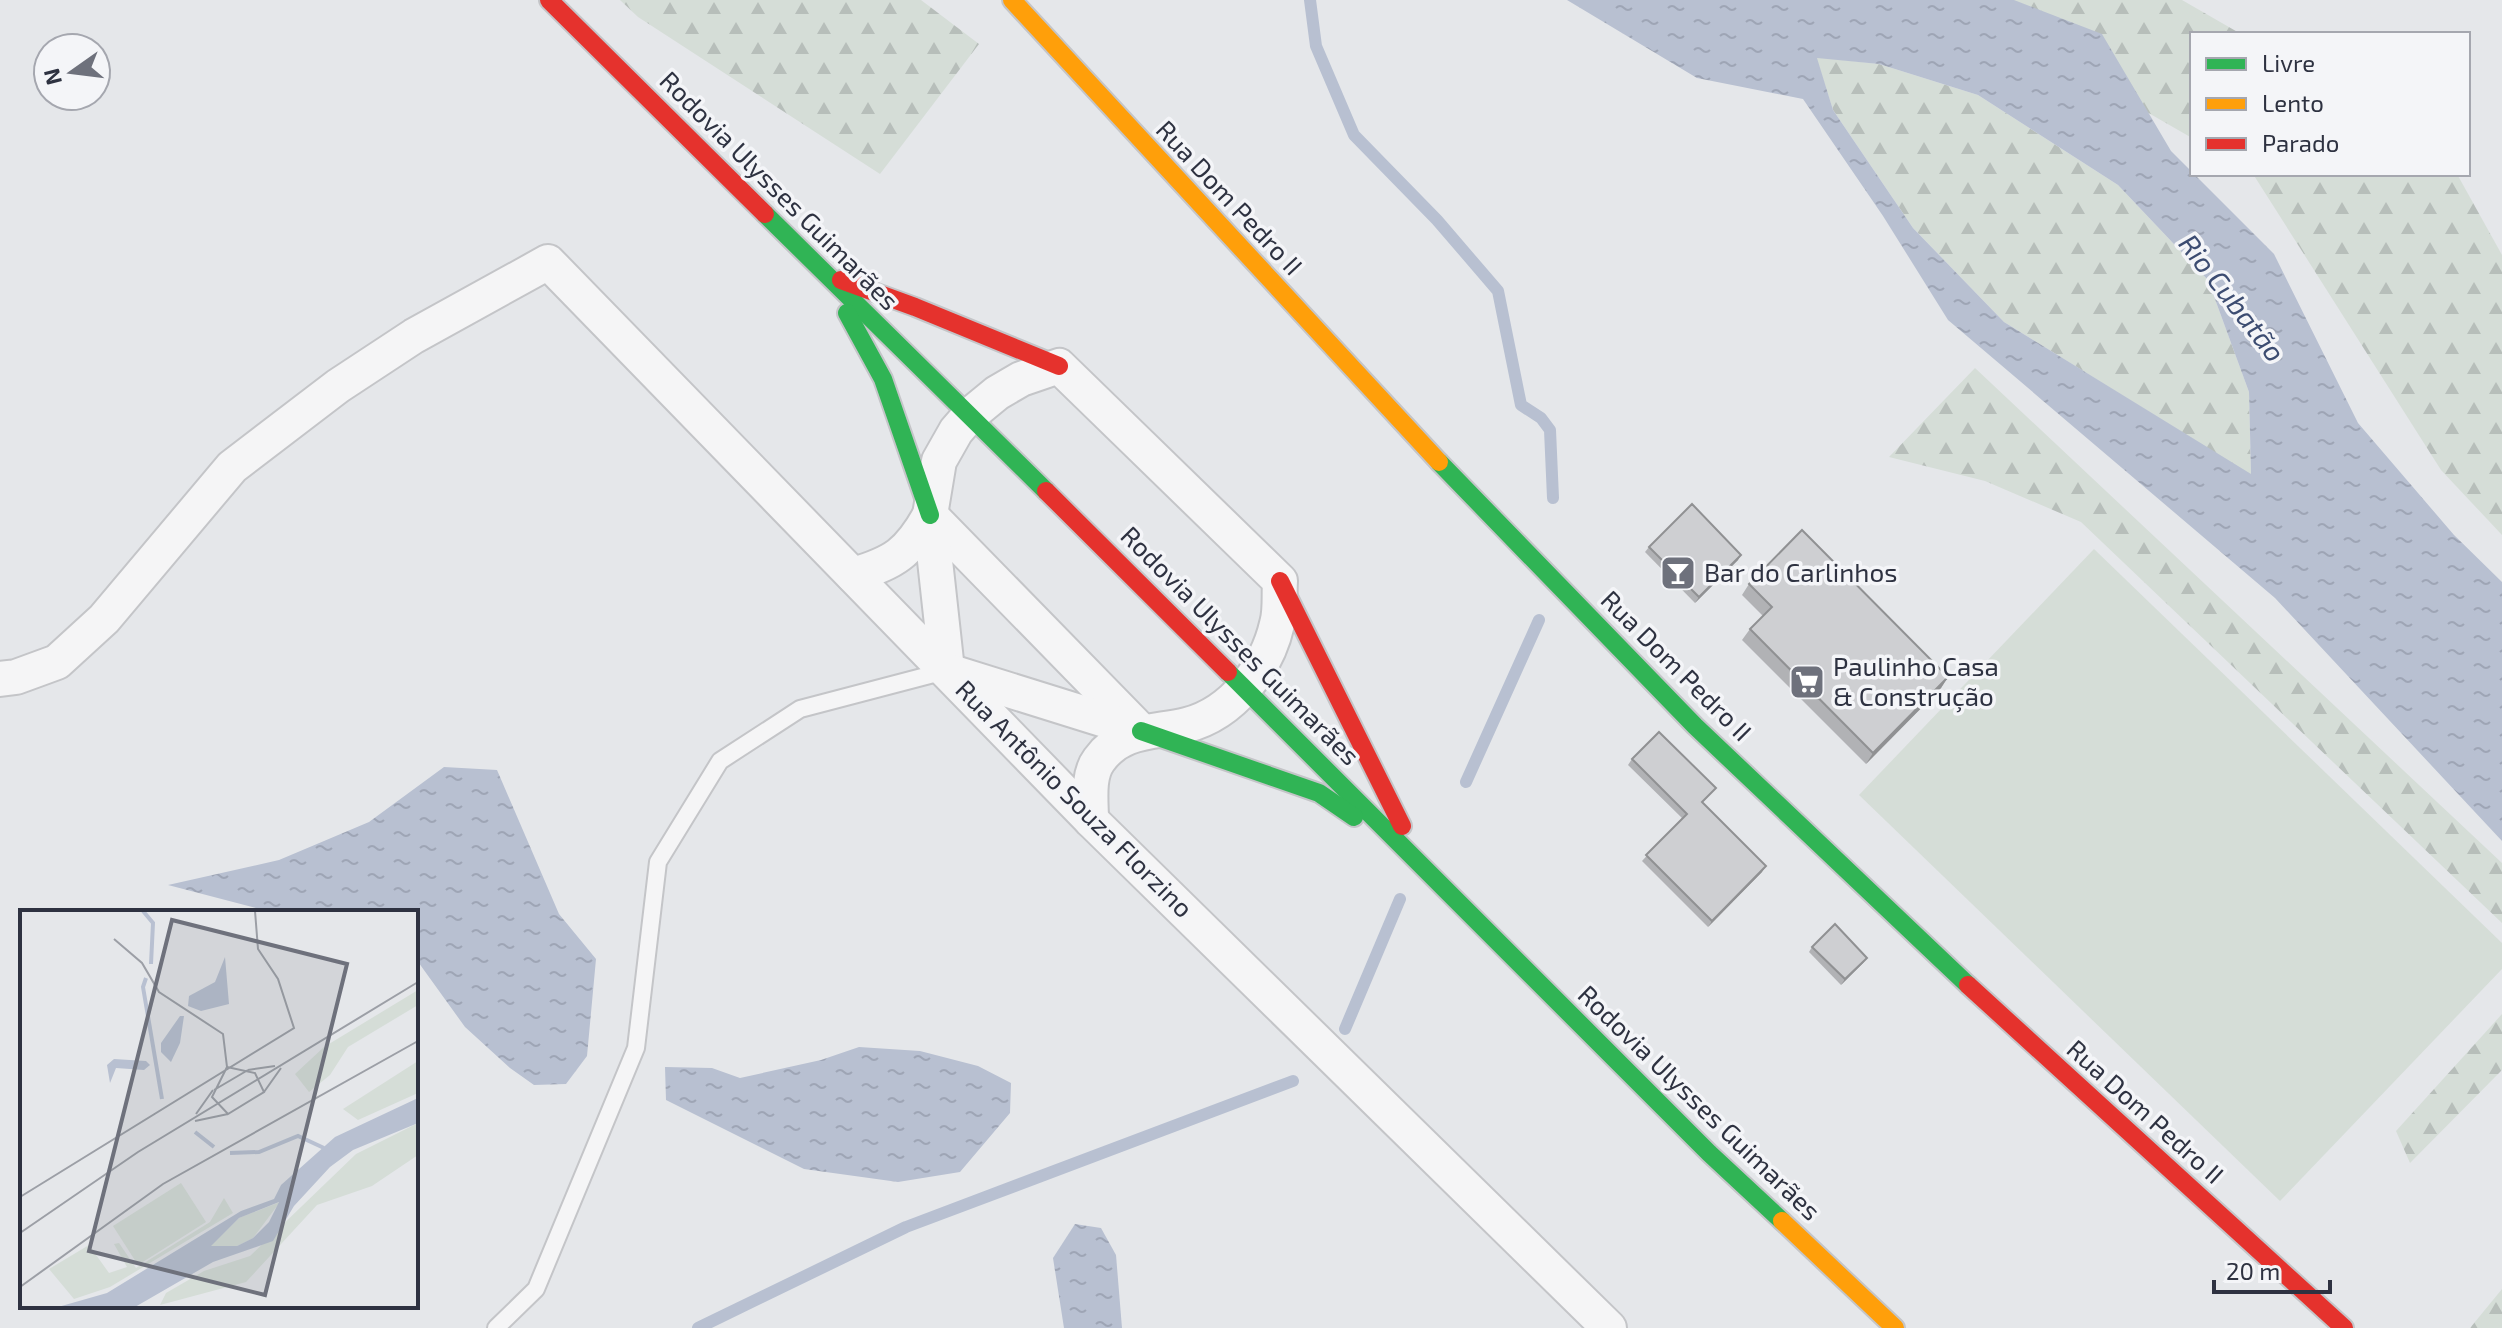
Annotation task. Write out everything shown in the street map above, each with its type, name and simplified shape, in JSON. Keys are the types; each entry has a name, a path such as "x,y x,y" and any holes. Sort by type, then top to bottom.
{"main road":[{"name":"Rodovia Ulysses Guimarães","path":"549,0 1245,688 1709,1153 1895,1328"},
{"name":"Rua Dom Pedro II","path":"1012,0 1313,328 1607,637 1899,923 2344,1328"},
{"path":"827,275 1059,366"},
{"path":"827,275 883,379 930,515"},
{"path":"1280,581 1419,861"},
{"path":"1141,731 1319,793 1419,861"}],"street":[{"name":"Rua Antônio Souza Florzino","path":"0,679 16,677 57,662 104,619 232,467 314,404 414,336 548,262 1091,820 1609,1328"},
{"path":"1091,820 1091,784 1097,762 1110,749 1141,731 1189,724 1224,707 1245,688 1269,651 1278,622 1280,581 1059,366 1021,379 997,393 956,431 939,461 930,515 947,670 1141,731"},
{"path":"853,575 882,567 904,554 930,515"},
{"path":"930,515 1141,731"}],"lane":[{"path":"496,1328 536,1289 636,1048 658,862 720,761 800,709 947,670"}],"green space":[{"path":"620,0 921,0 979,44 880,174 638,17"},
{"path":"1952,0 2182,0 2238,32 2190,32 2190,137"},
{"path":"1816,57 1879,64 1978,95 2118,185 2208,280 2249,392 2251,475 2004,322 1913,228 1833,110"},
{"path":"2254,176 2458,176 2502,255 2502,535 2441,470"},
{"path":"1975,368 2502,863 2502,923 2081,522 1985,481 1889,457"},
{"path":"2094,549 2502,943 2502,969 2280,1201 1859,795"},
{"path":"2502,1014 2502,1070 2410,1163 2396,1131"},
{"path":"2502,1289 2502,1328 2470,1328"}],"water":[{"name":"Rio Cubatão","path":"1567,0 2014,0 2102,34 2171,151 2190,170 2190,176 2196,176 2274,254 2358,423 2454,535 2502,582 2502,841 2275,598 1948,320 1883,216 1803,99 1697,78","holes":["1817,58 1879,64 1978,95 2118,185 2208,280 2249,392 2251,474 2004,322 1913,228 1833,110"]},
{"path":"444,767 497,770 559,914 596,959 587,1056 566,1084 534,1085 510,1068 465,1027 418,962 418,910 263,910 168,885 279,860 369,822"},
{"path":"859,1047 920,1051 978,1066 1011,1083 1010,1113 960,1172 898,1182 804,1169 666,1100 665,1067 712,1068 740,1078 821,1060"},
{"path":"1075,1224 1101,1228 1116,1255 1122,1328 1064,1328 1053,1258"}],"building":[{"path":"1692,504 1741,555 1699,597 1649,547"},
{"path":"1802,530 1948,677 1873,753 1750,629 1772,607 1749,584"},
{"path":"1659,732 1716,788 1702,802 1766,866 1712,921 1646,855 1687,814 1632,759"},
{"path":"1835,924 1867,958 1845,979 1812,947"}],"waterway":[{"path":"1310,0 1316,46 1354,135 1437,220 1498,291 1521,405 1541,418 1550,430 1553,498"},
{"path":"1466,782 1539,620"},
{"path":"1345,1029 1400,899"},
{"path":"698,1328 906,1227 1293,1081"}],"traffic: fast":[{"path":"765,214 1046,491"},
{"path":"847,313 883,379 930,515"},
{"path":"1439,462 1695,726 1968,985"},
{"path":"1228,672 1709,1153 1782,1221"},
{"path":"1141,731 1319,793 1354,817"}],"traffic: slow":[{"path":"1012,0 1439,462"},
{"path":"1782,1221 1895,1328"}],"traffic: jam":[{"path":"549,0 765,214"},
{"path":"841,280 1059,366"},
{"path":"1046,491 1228,672"},
{"path":"1280,581 1402,826"},
{"path":"1968,985 2344,1328"}],"place":[{"name":"Bar do Carlinhos","path":"1678,573"},
{"name":"Paulinho Casa & Construção","path":"1807,682"}]}
